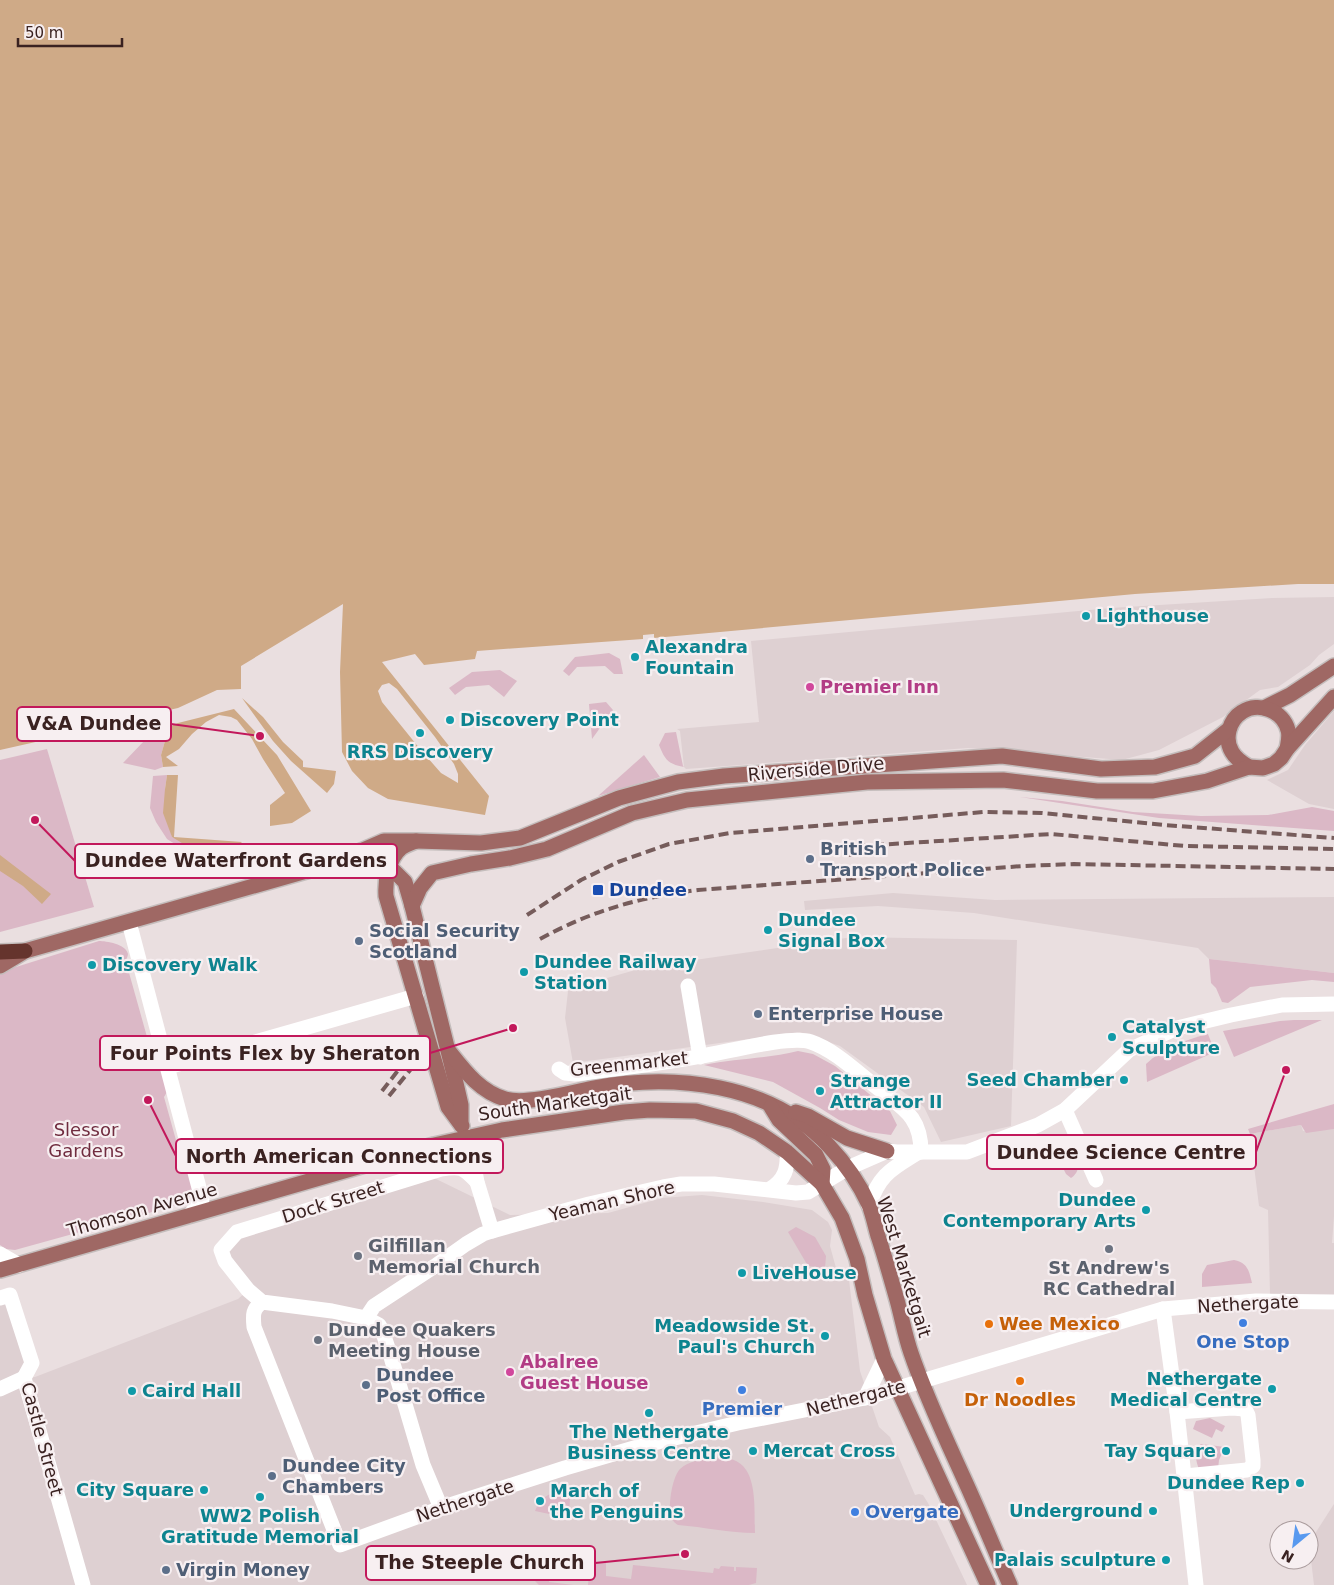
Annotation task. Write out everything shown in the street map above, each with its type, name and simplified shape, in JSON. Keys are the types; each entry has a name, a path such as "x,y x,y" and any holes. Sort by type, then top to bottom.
{"highway":[{"path":"0,952 24,951"}],"main road":[{"name":"Riverside Drive","path":"331,864 384,842 481,843 520,838 620,798 678,782 724,776 1002,756 1100,769 1155,768 1195,756 1229,728 1242,711 1257,707 1264,708 1290,696 1334,666"},
{"name":"Riverside Drive","path":"412,906 420,888 432,874 547,849 632,813 687,800 877,782 1003,780 1097,791 1153,791 1207,781 1249,767 1263,768 1274,764 1334,697"},
{"path":"1264,708 1272,710 1284,720 1289,735 1286,749"},
{"path":"1229,728 1229,745 1232,753 1239,761 1249,767"},
{"path":"416,841 402,848 394,857 385,885 386,896 448,1107 464,1130"},
{"path":"0,966 24,951 331,864 373,861 390,867 405,882 412,906 461,1105 464,1130"},
{"name":"South Marketgait","path":"448,1050 478,1085 506,1100 522,1102 598,1087 649,1082"},
{"name":"West Marketgait","path":"649,1082 703,1084 735,1092 769,1104 803,1123 828,1144 848,1168 869,1206 891,1278 910,1351 1010,1585"},
{"path":"769,1104 808,1116 847,1138 887,1151"},
{"path":"769,1104 779,1120 816,1155 823,1169 822,1184"},
{"name":"South Marketgait","path":"464,1130 502,1130 624,1112 650,1110 696,1111 733,1121 759,1133 787,1152"},
{"name":"Thomson Avenue","path":"0,1270 190,1215 464,1130"},
{"path":"787,1152 822,1184 842,1218 857,1259 865,1295 884,1359 988,1585"}],"street":[{"path":"129,922 202,1199 190,1215"},
{"name":"Greenmarket","path":"688,986 700,1056"},
{"path":"168,1066 416,996"},
{"path":"822,1184 848,1168 887,1151 967,1152 1038,1125 1065,1110 1130,1050 1177,1028 1230,1015 1282,1006 1334,1004"},
{"name":"Greenmarket","path":"559,1069 565,1073 574,1074 700,1056 788,1040 809,1042 828,1050 908,1112 918,1128 921,1152"},
{"path":"1065,1110 1096,1180"},
{"path":"464,1130 492,1231"},
{"path":"770,1189 784,1178 787,1167 787,1152"},
{"path":"869,1206 879,1182 891,1169 921,1152"},
{"name":"Dock Street","path":"262,1302 248,1290 225,1262 221,1250 237,1232 441,1169 456,1167 467,1172 477,1182"},
{"name":"Yeaman Shore","path":"366,1318 374,1306 466,1244 492,1231 584,1206 681,1184 714,1184 796,1193 808,1192 822,1184"},
{"path":"0,1254 20,1265"},
{"name":"Castle Street","path":"5,1296 32,1363 24,1378 83,1585"},
{"name":"Nethergate","path":"262,1302 256,1307 253,1316 254,1327 340,1545 441,1508 641,1446 865,1398 1163,1309 1261,1301 1334,1302"},
{"path":"262,1302 332,1311 366,1318 373,1321 382,1330 423,1465 441,1508"},
{"path":"1163,1309 1177,1412 1196,1585"},
{"path":"865,1398 884,1359"},
{"path":"0,1389 24,1378"},
{"path":"1177,1412 1232,1408 1245,1409 1248,1415 1253,1460 1253,1466 1246,1470 1184,1476"}],"shaded area":[{"path":"0,0 1334,0 1334,584 1298,584 1135,594 654,638 654,634 643,635 643,639 477,651 475,659 424,665 415,654 382,662 489,796 485,815 388,799 368,788 352,771 342,752 340,672 343,604 241,666 241,689 217,690 178,708 40,739 40,741 0,750","holes":["389,683 397,689 454,764 458,774 458,783 441,773 382,702 378,691 382,685"]},
{"path":"1334,597 1334,644 1319,655 1310,665 1278,687 1260,690 1223,717 1159,750 1122,760 968,748 686,769 684,767 680,731 677,729 759,722 751,641 1111,608 1272,598"},
{"path":"242,698 263,717 283,742 303,761 303,767 336,771 334,784 327,793 291,761 273,741"},
{"path":"234,709 277,755 311,811 292,823 270,826 270,805 285,793 252,739 237,720 231,717 219,715 206,722 179,749 166,757 178,766 163,767 161,755 169,727"},
{"path":"1334,711 1334,809 1309,804 1267,780 1288,770 1305,745"},
{"path":"167,775 178,775 174,837 242,842 233,850 216,853 187,846 172,837 163,813"},
{"path":"0,855 51,894 42,904 23,886 0,871"},
{"path":"893,893 995,900 1334,897 1334,973 1209,959 1198,948 974,913 878,906 805,910 804,901"},
{"path":"853,937 1017,940 1011,1126 941,1142 924,1107 840,1046 800,1032 573,1063 565,1018 568,991 579,986 646,967"},
{"path":"1301,1125 1303,1131 1334,1129 1334,1216 1332,1243 1334,1243 1334,1298 1270,1294 1268,1210 1259,1206 1250,1134"},
{"path":"432,1177 510,1215 608,1213 662,1198 702,1195 812,1210 828,1222 832,1230 830,1246 836,1268 849,1280 860,1371 879,1427 890,1437 915,1495 923,1495 928,1503 967,1585 0,1585 0,1298 10,1295 32,1363 24,1378 35,1377 238,1299 248,1290 221,1250 229,1241"},
{"path":"1334,1504 1334,1585 1314,1585 1312,1570 1319,1570 1319,1527"}],"green space":[{"path":"609,653 620,659 623,674 614,674 605,666 577,667 569,676 563,671 575,657"},
{"path":"500,670 517,681 504,697 489,685 466,687 455,695 449,688 472,672"},
{"path":"606,702 613,710 592,739 589,704"},
{"path":"169,727 161,755 163,767 155,770 123,763 145,740"},
{"path":"676,732 684,767 668,761 659,745 665,733"},
{"path":"47,749 94,907 0,932 0,760"},
{"path":"644,755 660,777 598,796"},
{"path":"167,775 165,789 172,837 216,853 233,850 217,857 186,851 167,839 150,808 153,776"},
{"path":"1020,797 1062,801 1133,812 1201,816 1268,815 1312,807 1334,811 1334,831 1159,818"},
{"name":"Slessor Gardens","path":"99,941 120,945 128,954 126,962 149,1044 156,1047 167,1092 164,1097 184,1169 190,1170 191,1194 181,1204 15,1250 6,1249 0,1245 0,972"},
{"path":"1209,959 1334,973 1334,982 1312,980 1250,987 1228,1003 1222,1002 1216,988 1211,983"},
{"path":"1322,1020 1234,1057 1223,1031 1280,1021"},
{"path":"1208,1034 1215,1052 1147,1082 1146,1064 1153,1058 1175,1045"},
{"path":"798,1051 813,1054 835,1066 890,1111 897,1125 891,1135 868,1132 839,1120 773,1082 704,1065 775,1056"},
{"path":"1334,1104 1334,1129 1306,1133 1301,1125 1250,1134 1248,1129"},
{"path":"1054,1144 1066,1147 1076,1157 1078,1162 1077,1171 1071,1178 1064,1170 1072,1166 1064,1154 1050,1147 1041,1152 1040,1148"},
{"path":"796,1227 815,1237 826,1256 825,1268 808,1266 788,1232"},
{"path":"1234,1260 1245,1265 1249,1271 1252,1283 1202,1287 1202,1274 1207,1265"},
{"path":"1210,1418 1225,1426 1222,1432 1216,1429 1212,1438 1193,1429 1196,1421"},
{"path":"1201,1444 1225,1447 1219,1460 1218,1469 1199,1469 1196,1452"},
{"path":"714,1457 715,1459 730,1459 740,1464 747,1472 752,1482 754,1495 755,1533 678,1525 672,1519 670,1501 677,1473 687,1464"},
{"path":"571,1487 567,1517 556,1515 556,1512 554,1512 554,1515 535,1511 545,1497"},
{"path":"528,1551 549,1557 549,1560 552,1557 561,1558 560,1563 552,1562 549,1582 574,1585 539,1585 529,1569"},
{"path":"590,1561 606,1563 606,1576 631,1579 633,1565 713,1573 714,1568 719,1569 721,1566 734,1567 734,1571 736,1571 736,1567 757,1568 756,1583 749,1585 588,1585"}],"railway":[{"path":"527,915 581,880 618,862 669,844 730,833 984,812 1042,813 1334,838"},
{"path":"844,847 1051,834 1185,846 1334,849"},
{"path":"845,855 887,852"},
{"path":"540,939 559,929 616,907 636,901 698,890 1023,866 1074,864 1334,869"},
{"path":"382,1091 417,1046"},
{"path":"389,1096 420,1058"}],"place":[{"name":"Lighthouse","path":"1086,616"},
{"name":"Alexandra Fountain","path":"635,657"},
{"name":"Premier Inn","path":"810,687"},
{"name":"Discovery Point","path":"450,720"},
{"name":"RRS Discovery","path":"420,733"},
{"name":"V&A Dundee","path":"260,736"},
{"name":"Dundee Waterfront Gardens","path":"35,820"},
{"name":"British Transport Police","path":"810,859"},
{"name":"Dundee","path":"598,890"},
{"name":"Dundee Signal Box","path":"768,930"},
{"name":"Social Security Scotland","path":"359,941"},
{"name":"Discovery Walk","path":"92,965"},
{"name":"Dundee Railway Station","path":"524,972"},
{"name":"Enterprise House","path":"758,1014"},
{"name":"Four Points Flex by Sheraton","path":"513,1028"},
{"name":"Catalyst Sculpture","path":"1112,1037"},
{"name":"Dundee Science Centre","path":"1286,1070"},
{"name":"Seed Chamber","path":"1124,1080"},
{"name":"Strange Attractor II","path":"820,1091"},
{"name":"North American Connections","path":"148,1100"},
{"name":"Dundee Contemporary Arts","path":"1146,1210"},
{"name":"St Andrew's RC Cathedral","path":"1109,1249"},
{"name":"Gilfillan Memorial Church","path":"358,1256"},
{"name":"LiveHouse","path":"742,1273"},
{"name":"One Stop","path":"1243,1323"},
{"name":"Wee Mexico","path":"989,1324"},
{"name":"Meadowside St. Paul's Church","path":"825,1336"},
{"name":"Dundee Quakers Meeting House","path":"318,1340"},
{"name":"Abalree Guest House","path":"510,1372"},
{"name":"Dr Noodles","path":"1020,1381"},
{"name":"Dundee Post Office","path":"366,1385"},
{"name":"Nethergate Medical Centre","path":"1272,1389"},
{"name":"Premier","path":"742,1390"},
{"name":"Caird Hall","path":"132,1391"},
{"name":"The Nethergate Business Centre","path":"649,1413"},
{"name":"Mercat Cross","path":"753,1451"},
{"name":"Tay Square","path":"1226,1451"},
{"name":"Dundee City Chambers","path":"272,1476"},
{"name":"Dundee Rep","path":"1300,1483"},
{"name":"City Square","path":"204,1490"},
{"name":"WW2 Polish Gratitude Memorial","path":"260,1497"},
{"name":"March of the Penguins","path":"540,1501"},
{"name":"Underground","path":"1153,1511"},
{"name":"Overgate","path":"855,1512"},
{"name":"The Steeple Church","path":"685,1554"},
{"name":"Palais sculpture","path":"1166,1560"},
{"name":"Virgin Money","path":"166,1570"}]}
